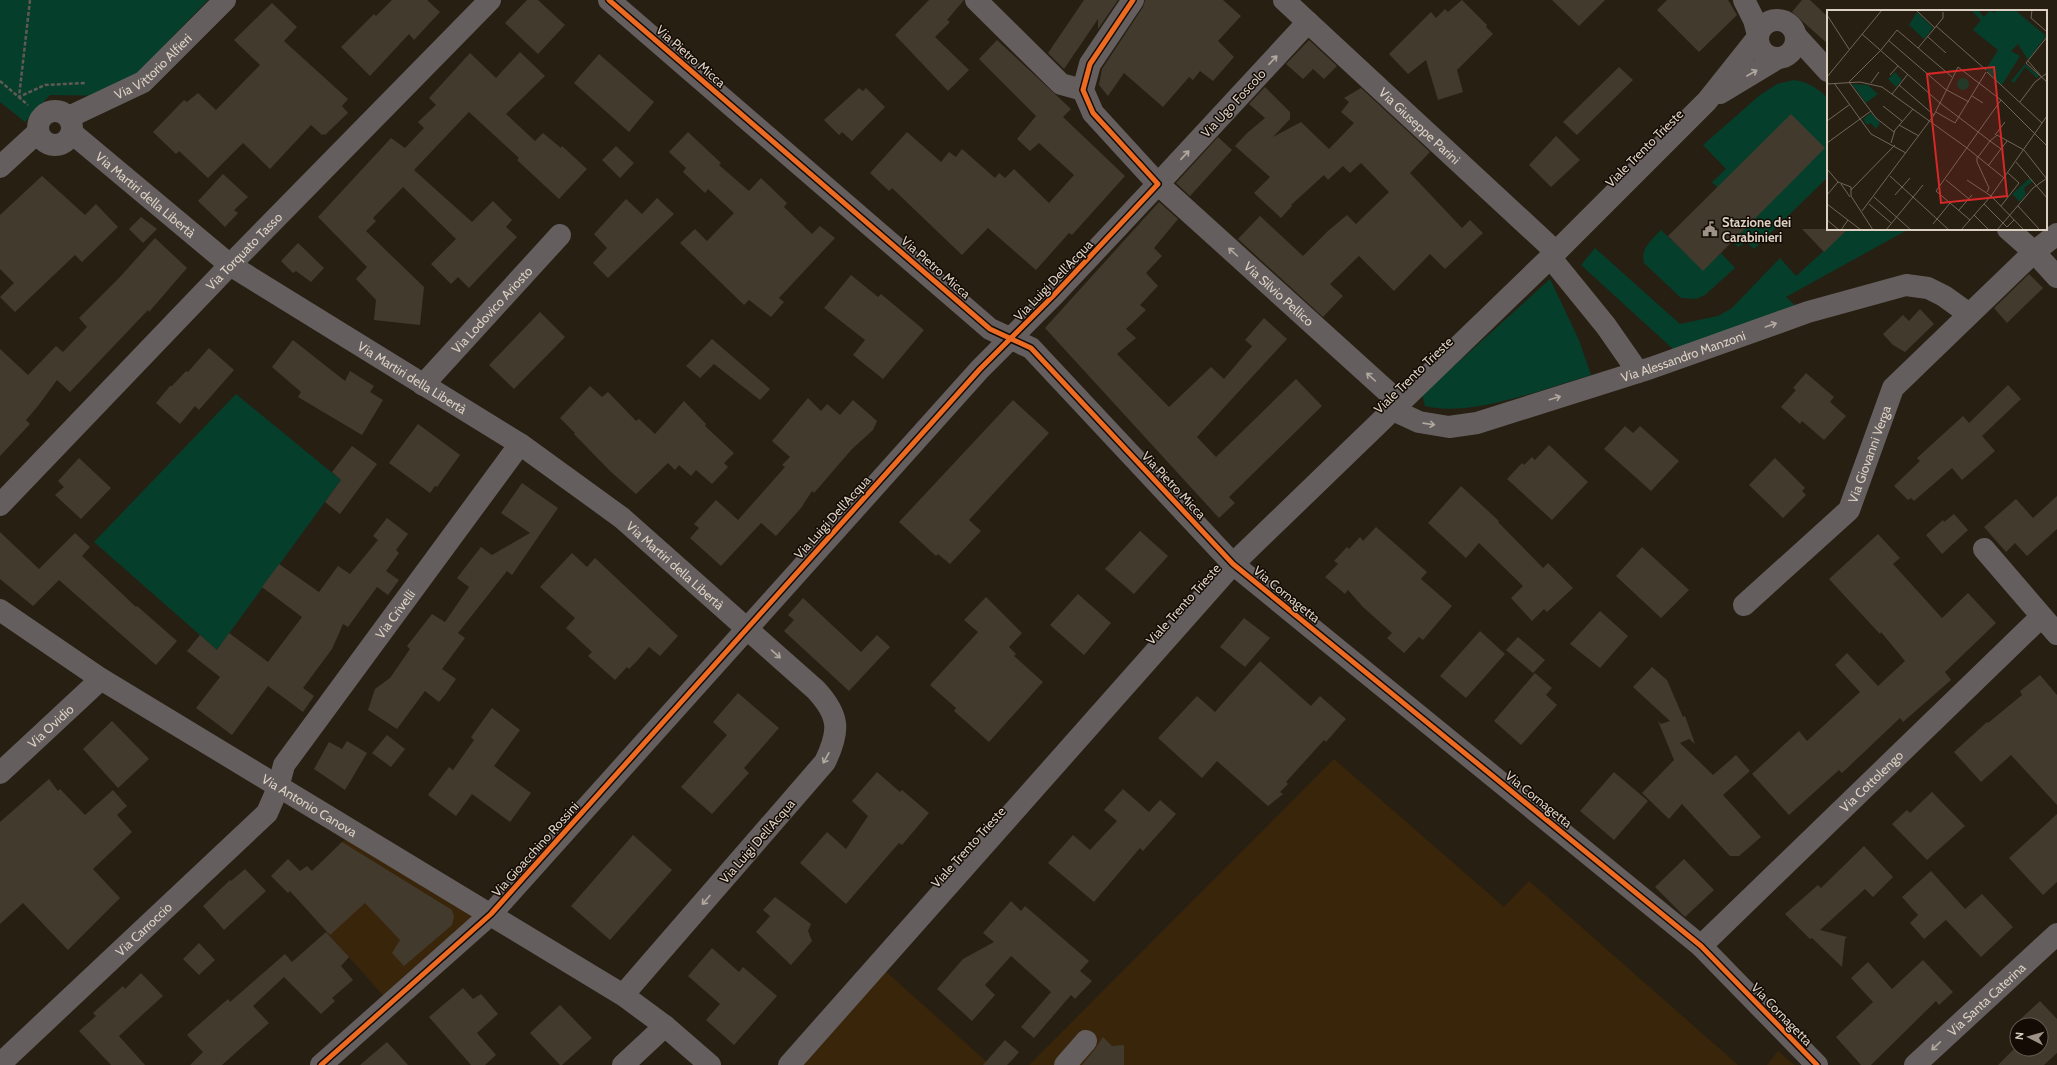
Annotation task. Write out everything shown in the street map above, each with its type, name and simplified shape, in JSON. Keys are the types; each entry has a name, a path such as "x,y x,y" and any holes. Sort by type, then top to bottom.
{"street":[{"name":"Via Vittorio Alfieri","path":"71,125 143,82 225,0"},
{"name":"Via Torquato Tasso","path":"0,505 230,266 490,0"},
{"name":"Via Pietro Micca","path":"609,0 990,329 1030,348 1233,564"},
{"path":"976,0 1061,84 1083,90"},
{"path":"1133,0 1090,64 1083,90 1093,113 1158,184"},
{"name":"Via Giuseppe Parini","path":"1284,0 1553,254 1638,372"},
{"path":"1744,0 1754,20 1758,43 1766,54 1797,59 1827,71"},
{"path":"1756,0 1780,20 1790,26 1796,36 1827,70"},
{"path":"1758,36 1764,24 1769,21 1780,20"},
{"name":"Via Ugo Foscolo","path":"1158,184 1308,22"},
{"name":"Viale Trento Trieste","path":"789,1065 1233,564 1553,254 1707,101 1758,36"},
{"path":"1781,57 1793,48 1796,36"},
{"name":"Viale Trento Trieste","path":"1707,101 1781,57"},
{"path":"0,168 38,132 40,120 48,112 59,111 71,125"},
{"name":"Via Martiri della Libertà","path":"71,125 230,266 520,444 622,518 747,629"},
{"name":"Via Luigi Dell'Acqua","path":"623,994 812,779 825,762 833,746 836,730 834,716 828,703 816,690 747,629 980,369 1054,296 1158,184"},
{"name":"Via Silvio Pellico","path":"1158,184 1396,406"},
{"path":"2009,230 2034,252 2057,277"},
{"path":"2034,252 2057,234"},
{"name":"Via Lodovico Ariosto","path":"423,385 560,235"},
{"name":"Via Giovanni Verga","path":"1744,605 1849,510 1893,388 2034,252"},
{"name":"Via Alessandro Manzoni","path":"1396,406 1419,422 1449,427 1477,423 1638,372 1808,312 1906,285 1928,288 1944,296 1969,314"},
{"name":"Via Crivelli","path":"278,788 284,765 520,444"},
{"path":"1984,549 2057,634"},
{"name":"Via Cornagetta","path":"1233,564 1701,946 1817,1065"},
{"name":"Via Antonio Canova","path":"0,610 101,679 278,788 623,994"},
{"name":"Via Cottolengo","path":"1701,946 2041,617"},
{"name":"Via Gioacchino Rossini","path":"321,1065 491,914 747,629"},
{"name":"Via Ovidio","path":"0,773 101,679"},
{"name":"Via Carroccio","path":"0,1064 267,813 278,788"},
{"name":"Via Santa Caterina","path":"1916,1065 2057,934"},
{"path":"623,994 665,1026 710,1065"},
{"path":"623,1065 665,1026"},
{"path":"1065,1065 1086,1041"}],"path":[{"path":"19,97 30,0"},
{"path":"0,80 28,105"},
{"path":"19,97 45,85 90,83"}],"shaded area":[{"path":"1334,759 1504,907 1529,881 1738,1065 1029,1065"},
{"path":"352,833 489,914 389,1002 290,891"},
{"path":"883,969 990,1065 795,1065"},
{"path":"1778,1051 1792,1063 1795,1065 1767,1065"}],"green space":[{"path":"0,0 208,0 115,96 50,95 25,122 0,102"},
{"path":"1794,80 1804,82 1820,91 1827,97 1827,178 1754,249 1746,242 1738,247 1732,241 1751,221 1712,182 1726,169 1703,145 1760,95 1777,84"},
{"path":"1661,230 1703,270 1721,253 1735,268 1705,295 1696,299 1681,298 1644,263 1643,258 1645,249"},
{"path":"1847,230 1907,230 1786,297 1795,305 1674,350 1581,265 1595,248 1680,324 1718,316 1732,308 1780,258 1796,276"},
{"path":"1550,279 1579,340 1591,375 1531,394 1485,405 1443,409 1425,406 1422,395"},
{"path":"236,394 341,480 217,650 94,542"}],"building":[{"path":"392,0 427,0 440,12 414,40 409,34 370,76 341,47 374,14 376,16"},
{"path":"527,0 538,0 565,25 538,54 505,23"},
{"path":"929,0 964,0 947,20 950,22 935,37 969,70 948,91 895,35"},
{"path":"1084,0 1118,0 1098,29 1098,19 1064,69 1048,53"},
{"path":"1145,0 1223,0 1241,16 1218,41 1234,57 1213,81 1200,71 1193,80 1189,77 1163,107 1124,73 1108,96 1099,85 1102,69 1143,7"},
{"path":"1462,0 1487,25 1486,27 1493,34 1457,70 1463,92 1438,100 1426,60 1408,74 1389,54 1431,12 1436,18 1445,9 1448,12"},
{"path":"1552,0 1605,0 1579,26"},
{"path":"1667,0 1728,0 1737,15 1699,52 1657,10"},
{"path":"1802,0 1810,0 1827,16 1827,43 1792,12"},
{"path":"272,3 297,27 284,41 348,99 342,106 348,113 325,135 322,135 311,125 270,169 243,143 208,178 179,151 176,154 153,132 184,100 187,102 198,93 216,110 260,65 234,40"},
{"path":"997,40 1071,109 1063,117 1125,176 1072,235 1069,233 1036,270 988,228 962,255 892,188 889,191 870,173 907,132 941,162 949,152 956,157 962,149 995,178 999,173 1005,178 1014,169 1049,203 1074,175 1039,143 1030,151 1017,139 1036,116 979,59"},
{"path":"1309,40 1337,66 1324,79 1313,69 1303,79 1286,64"},
{"path":"520,52 545,76 506,114 535,141 543,133 561,148 562,146 587,169 559,199 517,160 519,158 469,112 414,170 472,222 493,201 512,220 506,227 517,237 469,288 458,277 451,284 431,264 456,239 403,187 373,218 376,221 366,231 424,287 420,325 374,320 376,300 356,279 367,267 318,217 391,138 405,148 424,128 418,122 436,105 429,98 470,53 496,78"},
{"path":"599,54 654,102 629,132 574,83"},
{"path":"1619,67 1633,80 1577,135 1563,122"},
{"path":"1265,87 1290,112 1290,119 1273,137 1301,122 1329,149 1354,123 1341,112 1349,102 1344,98 1361,88 1430,152 1410,173 1462,228 1470,220 1483,233 1445,269 1430,254 1394,291 1359,256 1330,284 1343,296 1323,317 1238,239 1260,216 1303,256 1328,231 1347,215 1356,224 1389,192 1361,163 1350,173 1343,166 1328,180 1324,175 1291,205 1292,206 1281,218 1254,193 1270,177 1235,146 1246,134 1265,118 1249,104"},
{"path":"859,88 863,91 866,88 885,107 852,141 842,132 839,135 824,120"},
{"path":"1791,114 1825,148 1703,271 1668,236"},
{"path":"688,132 721,163 719,165 749,191 761,178 787,203 784,207 812,234 820,226 835,238 779,298 784,302 771,317 749,300 744,305 680,243 695,229 707,241 734,213 708,189 705,193 683,172 686,168 669,152"},
{"path":"1556,136 1580,160 1551,187 1529,165"},
{"path":"1218,137 1232,150 1190,196 1176,183"},
{"path":"616,146 634,163 620,178 602,160"},
{"path":"223,174 248,197 234,210 238,213 225,227 198,201"},
{"path":"42,176 85,215 96,204 118,227 82,262 75,255 15,312 0,297 14,283 0,269 0,215"},
{"path":"657,198 674,214 608,278 593,263 607,248 594,234 626,199 642,214"},
{"path":"1159,202 1178,219 1154,248 1162,256 1146,273 1158,286 1140,305 1146,310 1126,329 1136,338 1117,354 1169,407 1211,367 1224,379 1252,346 1245,340 1264,318 1287,339 1197,437 1216,457 1296,379 1322,406 1229,497 1235,503 1219,518 1045,328"},
{"path":"141,217 157,229 143,243 129,229"},
{"path":"1802,229 1847,230 1824,252"},
{"path":"155,238 187,268 149,312 148,310 70,392 57,380 26,420 30,424 0,456 0,349 28,375 56,346 63,352 87,327 79,318 120,277"},
{"path":"298,243 324,268 311,282 296,271 293,273 281,261"},
{"path":"2029,274 2043,288 2007,323 1994,308"},
{"path":"851,275 878,297 881,294 924,330 883,379 853,355 865,340 824,308"},
{"path":"1920,309 1934,324 1905,352 1893,345 1883,334 1903,315 1909,321"},
{"path":"540,312 565,337 514,389 489,365"},
{"path":"712,339 770,389 760,400 714,364 700,378 686,366"},
{"path":"293,340 345,381 350,371 374,386 370,392 383,400 362,435 298,397 301,392 272,367"},
{"path":"209,348 234,370 199,410 195,406 180,424 156,403 170,386 172,386 186,371 188,372"},
{"path":"1806,373 1834,397 1830,402 1846,416 1824,440 1802,421 1800,424 1781,407 1796,390 1793,388"},
{"path":"2008,385 2021,399 1982,436 1995,451 1962,480 1952,468 1914,501 1911,498 1908,500 1894,486 1920,461 1917,458 1963,416 1969,423"},
{"path":"590,386 602,397 608,392 636,421 639,419 655,434 684,401 706,424 705,426 734,453 724,463 728,467 712,484 696,470 691,476 679,465 675,470 668,463 636,494 610,471 560,418"},
{"path":"808,398 821,411 827,404 840,415 853,400 877,421 873,430 852,449 814,493 812,491 801,508 776,536 761,523 721,566 690,538 699,528 694,524 716,500 738,520 785,467 782,465 790,457 772,441"},
{"path":"1013,400 1049,433 969,520 981,531 950,564 938,554 936,556 899,522"},
{"path":"418,424 460,455 437,487 435,486 430,493 389,463"},
{"path":"1625,426 1633,433 1640,426 1679,461 1651,491 1604,449"},
{"path":"1549,445 1588,482 1552,520 1507,479 1522,463 1524,465 1532,457 1535,460"},
{"path":"352,446 377,464 340,514 325,502 341,480 332,472"},
{"path":"79,458 111,488 81,519 55,495 64,487 58,481"},
{"path":"1775,458 1805,488 1802,491 1806,495 1783,518 1749,485"},
{"path":"522,483 558,508 512,575 507,571 458,633 465,638 442,669 456,679 445,695 439,702 425,691 397,729 368,710 375,689 390,678 410,649 407,646 432,614 445,622 469,587 457,578 481,547 492,555 530,533 501,513"},
{"path":"1461,486 1499,521 1498,522 1543,568 1548,563 1573,588 1547,612 1544,609 1532,621 1511,598 1523,586 1479,543 1466,558 1428,523"},
{"path":"2057,496 2057,529 2027,556 2015,543 2006,552 1984,527 2016,499 2033,518"},
{"path":"1954,514 1968,530 1942,554 1926,535 1943,520 1944,522"},
{"path":"387,518 408,534 396,550 399,553 386,571 399,580 388,595 377,587 348,627 343,624 332,649 303,688 314,696 303,712 268,686 232,735 196,708 220,677 187,651 200,635 217,650 229,633 268,662 302,617 262,587 279,564 319,592 338,566 350,574 378,540 373,536"},
{"path":"1376,527 1427,572 1421,579 1452,606 1423,640 1419,637 1404,653 1387,638 1392,633 1363,607 1348,590 1345,594 1325,577 1338,564 1334,561 1347,547 1349,549 1360,537 1363,541"},
{"path":"1140,531 1168,556 1134,594 1105,569"},
{"path":"0,532 39,569 75,533 90,547 82,556 136,607 137,606 177,641 156,665 59,580 33,606 0,579"},
{"path":"1878,534 1900,558 1893,564 1942,618 1968,593 1996,623 1945,672 1951,680 1903,722 1900,718 1842,773 1839,770 1789,815 1752,774 1799,731 1807,741 1860,692 1835,665 1847,653 1878,686 1905,661 1881,632 1880,634 1829,579"},
{"path":"1642,547 1689,590 1661,618 1616,576"},
{"path":"572,553 587,567 595,558 678,636 660,656 649,647 629,669 627,667 615,680 588,656 592,652 566,628 575,618 540,587"},
{"path":"1078,594 1111,623 1084,655 1050,625"},
{"path":"986,597 1022,633 1009,647 1016,654 1014,656 1043,682 989,742 954,711 956,708 930,685 978,632 964,620"},
{"path":"803,598 861,652 877,635 890,647 849,691 784,631 794,620 788,615"},
{"path":"1600,611 1628,636 1600,668 1570,644"},
{"path":"1244,618 1270,638 1245,667 1220,647"},
{"path":"1480,631 1505,654 1466,698 1440,676"},
{"path":"1518,637 1545,660 1533,673 1506,650"},
{"path":"1260,661 1311,706 1320,696 1346,719 1326,742 1324,740 1286,782 1288,784 1280,792 1283,794 1268,806 1217,761 1202,778 1158,738 1197,696 1215,712"},
{"path":"1652,667 1667,680 1683,717 1685,716 1695,744 1689,739 1680,743 1713,775 1736,755 1750,771 1723,795 1761,837 1739,856 1730,856 1682,804 1669,819 1642,793 1674,760 1658,721 1661,724 1670,721 1633,687"},
{"path":"1535,673 1552,688 1546,695 1557,705 1521,745 1494,721"},
{"path":"2040,675 2057,695 2057,805 2011,755 1981,782 1954,752 1987,722 1988,723 2022,695 2020,691"},
{"path":"738,693 779,728 744,768 749,773 712,814 681,787 727,735 713,722"},
{"path":"492,708 520,730 494,766 531,793 510,822 472,794 456,816 428,795 449,767 453,770 474,740 471,737"},
{"path":"112,721 149,759 118,788 83,749"},
{"path":"387,735 405,749 391,767 372,753"},
{"path":"347,741 367,753 345,790 314,769 329,742 342,749"},
{"path":"877,772 900,792 902,790 929,813 902,845 899,843 846,904 800,863 827,832 846,849 868,816 852,801"},
{"path":"1614,772 1648,801 1614,840 1580,811"},
{"path":"49,779 58,791 60,789 85,815 113,790 127,806 117,815 132,832 93,869 120,898 68,950 23,903 0,924 0,822"},
{"path":"1123,789 1149,812 1160,800 1176,814 1143,851 1140,848 1094,902 1048,863 1073,835 1090,850 1117,821 1104,810"},
{"path":"1932,792 1965,826 1927,860 1892,824 1907,810 1910,813"},
{"path":"2057,814 2057,882 2043,895 2009,858"},
{"path":"633,835 672,870 610,940 571,906"},
{"path":"342,842 452,910 454,917 452,925 404,966 392,953 400,940 365,903 330,935 290,891 288,893 271,876 288,859 300,871 307,866 312,871"},
{"path":"1864,846 1893,877 1873,897 1865,889 1820,930 1847,937 1845,939 1842,967 1812,938 1810,939 1785,914 1818,885 1821,888"},
{"path":"1684,859 1714,890 1685,917 1655,887"},
{"path":"245,869 266,891 224,930 203,906 230,880 231,881"},
{"path":"1931,871 1965,909 1982,894 2013,927 1981,957 1946,920 1924,939 1910,923 1918,915 1902,897"},
{"path":"775,897 811,924 808,931 812,941 791,965 756,932 770,916 763,910"},
{"path":"1011,901 1021,911 1025,906 1089,961 1080,971 1092,981 1075,999 1071,995 1034,1038 1021,1027 1051,992 1011,956 985,985 995,995 972,1021 937,989 963,959 994,942 983,933"},
{"path":"326,932 349,957 341,966 353,980 332,998 335,1001 321,1014 284,977 253,1006 269,1023 222,1065 190,1065 203,1052 187,1035 228,999 230,1002 285,954 292,962"},
{"path":"199,943 215,960 199,975 183,959"},
{"path":"712,948 739,972 743,967 777,996 734,1045 706,1020 720,1004 688,976"},
{"path":"1923,960 1953,992 1939,1005 1936,1001 1871,1065 1861,1065 1836,1037 1873,1002 1851,978 1868,962 1892,989"},
{"path":"141,973 163,996 119,1036 145,1065 111,1065 79,1031 96,1016 93,1013 123,986 125,989"},
{"path":"463,988 473,999 481,994 498,1014 477,1033 496,1055 485,1065 471,1065 429,1017"},
{"path":"2040,1001 2057,1019 2057,1053 2044,1065 1998,1065 2009,1054 2009,1057 2049,1057 2049,1017 2023,1017"},
{"path":"560,1005 592,1038 562,1065 560,1065 530,1033"},
{"path":"1103,1037 1112,1046 1124,1045 1124,1065 1082,1065 1095,1049"},
{"path":"1005,1040 1019,1052 1013,1059 1007,1065 983,1065"},
{"path":"387,1042 408,1065 360,1065"}],"cycle path":[{"path":"609,0 990,329 1031,348 1233,564 1701,946 1817,1065"},
{"path":"321,1065 491,914 980,369 1053,296 1158,184 1093,113 1083,90 1090,64 1133,0"}],"place":[{"name":"Stazione dei Carabinieri","path":"1710,229"}]}
